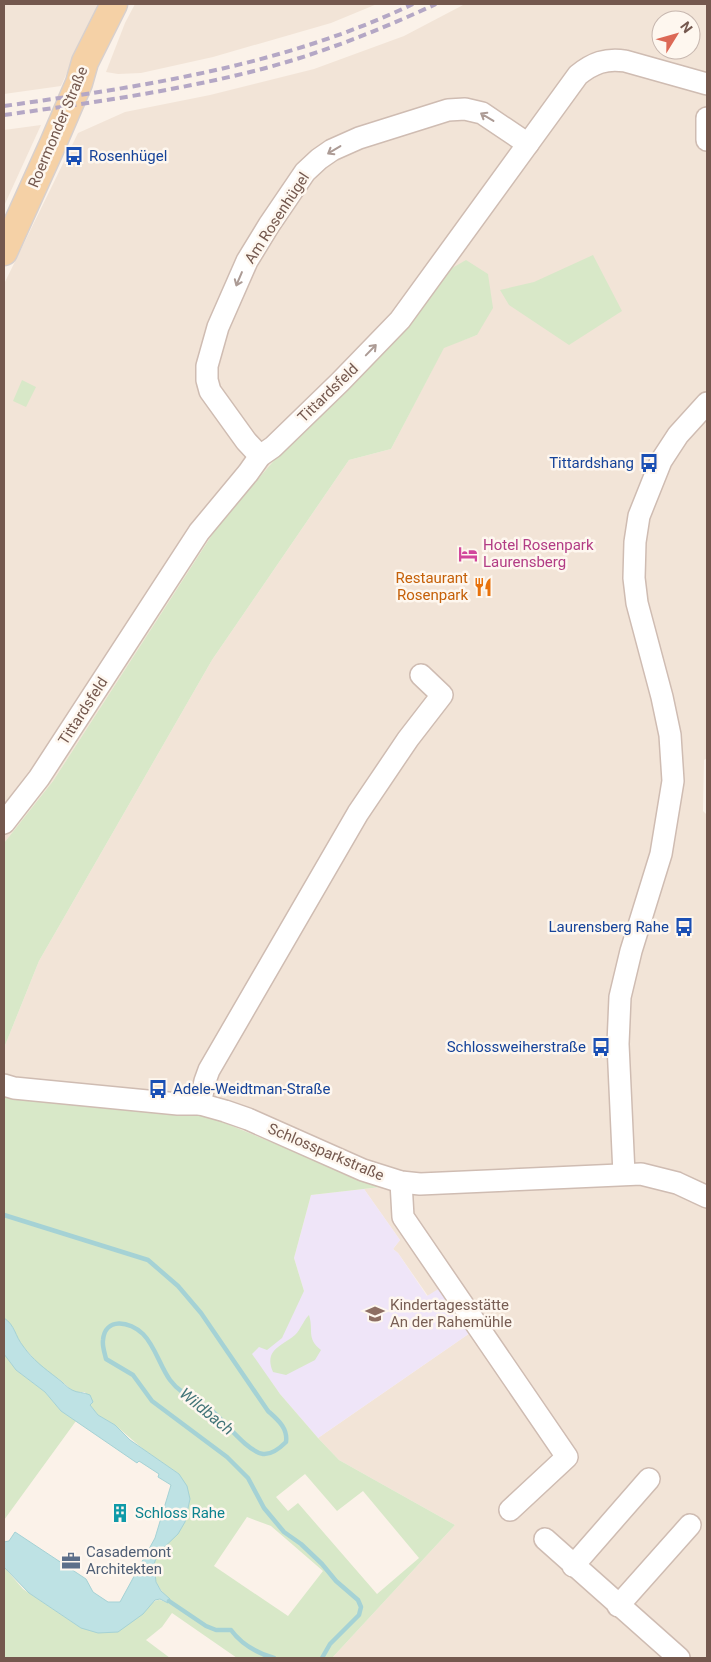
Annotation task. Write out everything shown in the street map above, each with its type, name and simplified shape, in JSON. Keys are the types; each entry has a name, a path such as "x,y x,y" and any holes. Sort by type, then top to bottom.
{"main road":[{"name":"Roermonder Straße","path":"4,252 52,146 79,82 85,62 114,4"}],"street":[{"name":"Tittardsfeld","path":"4,823 39,778 199,532 260,456 273,447 340,382 400,320 578,75 589,66 613,59 707,84"},
{"name":"Am Rosenhügel","path":"260,456 246,441 210,391 206,366 218,327 246,261 305,172 332,150 359,138 448,110 466,109 482,113 528,144"},
{"path":"707,118 707,140"},
{"path":"624,1174 618,1044 620,998 631,951 662,848 673,781 670,735 637,603 634,578 635,542 639,516 661,461 678,435 707,403"},
{"path":"200,1104 204,1081 209,1070 349,828 408,739 442,695 421,675"},
{"name":"Schlossparkstraße","path":"4,1085 14,1088 178,1104 200,1104 248,1119 363,1170 401,1182 420,1184 641,1174 677,1182 707,1197"},
{"path":"401,1182 403,1217 567,1457 510,1510"},
{"path":"574,1566 649,1479"},
{"path":"618,1606 690,1525"},
{"path":"545,1539 618,1606 679,1658"}],"shaded area":[{"path":"4,4 98,4 61,86 4,94"},
{"path":"135,4 377,4 331,23 213,57 141,73 118,74 106,72 125,23"},
{"path":"465,4 707,4 707,758 704,760 703,811 707,815 707,1187 617,1164 568,1169 419,1174 369,1163 230,1101 196,1092 151,1092 4,1077 4,1048 39,961 212,660 349,460 391,449 444,347 477,335 447,271 425,304 394,338 289,443 217,527 53,781 4,843 4,284 78,133 125,112 210,95 314,69 404,36"},
{"path":"41,125 4,206 4,130"},
{"path":"625,1182 673,1189 707,1206 707,1658 332,1658 455,1525 339,1460 318,1438 470,1333 440,1289 428,1296 398,1253 393,1249 400,1240 364,1189 381,1187 396,1192"},
{"name":"Kindertagesstätte An der Rahemühle","path":"364,1189 400,1240 393,1249 398,1253 427,1296 440,1288 470,1333 318,1438 280,1394 251,1354 304,1291 294,1258 311,1195"}],"green space":[{"path":"593,255 622,311 569,345 509,305 500,290 534,282"},
{"path":"466,260 488,274 493,308 477,335 444,348 391,449 349,460 212,660 39,961 4,1048 4,843 53,781 217,527 289,443 394,338 425,304 447,271"},
{"path":"22,380 36,387 26,407 13,401"},
{"path":"4,1094 199,1114 381,1187 311,1195 294,1258 304,1291 282,1338 267,1350 259,1347 252,1354 280,1394 339,1460 455,1525 332,1658 237,1658 172,1613 162,1627 146,1640 170,1658 4,1658 4,1567 23,1589 81,1628 156,1600 168,1603 170,1599 157,1584 154,1566 155,1559 160,1550 178,1534 179,1474 143,1449 115,1425 98,1415 90,1405 85,1392 74,1392 42,1368 23,1346 15,1335 14,1329 4,1318","holes":["305,1474 337,1511 363,1491 419,1558 377,1594 298,1503 288,1511 276,1497","247,1517 271,1526 323,1571 288,1616 214,1566"]},
{"path":"309,1315 312,1338 316,1346 321,1350 315,1360 286,1375 273,1372 271,1365 272,1354 279,1346 295,1335"},
{"path":"4,1354 16,1370 45,1392 61,1411 76,1421 4,1520"}],"water":[{"path":"4,1318 13,1327 20,1342 39,1364 70,1389 90,1395 93,1402 90,1405 98,1415 115,1425 130,1440 179,1474 187,1486 190,1499 185,1522 178,1534 158,1553 154,1564 156,1582 161,1591 170,1599 168,1603 160,1599 155,1600 143,1614 118,1632 98,1633 81,1628 29,1593 4,1567 4,1542 9,1541 15,1532 86,1579 93,1592 108,1602 120,1602 155,1538 171,1485 158,1477 159,1474 139,1461 137,1463 61,1411 45,1392 16,1370 4,1354"}],"waterway":[{"name":"Wildbach","path":"4,1215 148,1260 178,1286 201,1313 268,1411 282,1425 286,1442 273,1452 263,1454 256,1452 242,1441 210,1409 174,1385 166,1374 151,1344 138,1330 132,1326 119,1324 108,1328 105,1333 103,1345 106,1359 133,1375 152,1401 227,1457 248,1478 264,1508 284,1532 301,1544 322,1564 336,1581 358,1600 361,1607 359,1615 330,1644 322,1658"},
{"path":"169,1601 206,1626 216,1630 231,1630 250,1648 274,1658"}],"railway":[{"path":"4,106 109,90 213,71 314,43 364,25 413,4"},
{"path":"4,115 166,90 262,69 307,56 351,40 436,4"}],"place":[{"name":"Rosenhügel","path":"74,156"},
{"name":"Tittardshang","path":"649,463"},
{"name":"Hotel Rosenpark Laurensberg","path":"468,554"},
{"name":"Restaurant Rosenpark","path":"483,587"},
{"name":"Laurensberg Rahe","path":"684,927"},
{"name":"Schlossweiherstraße","path":"601,1047"},
{"name":"Adele-Weidtman-Straße","path":"158,1089"},
{"name":"Kindertagesstätte An der Rahemühle","path":"375,1314"},
{"name":"Schloss Rahe","path":"120,1513"},
{"name":"Casademont Architekten","path":"71,1561"}]}
